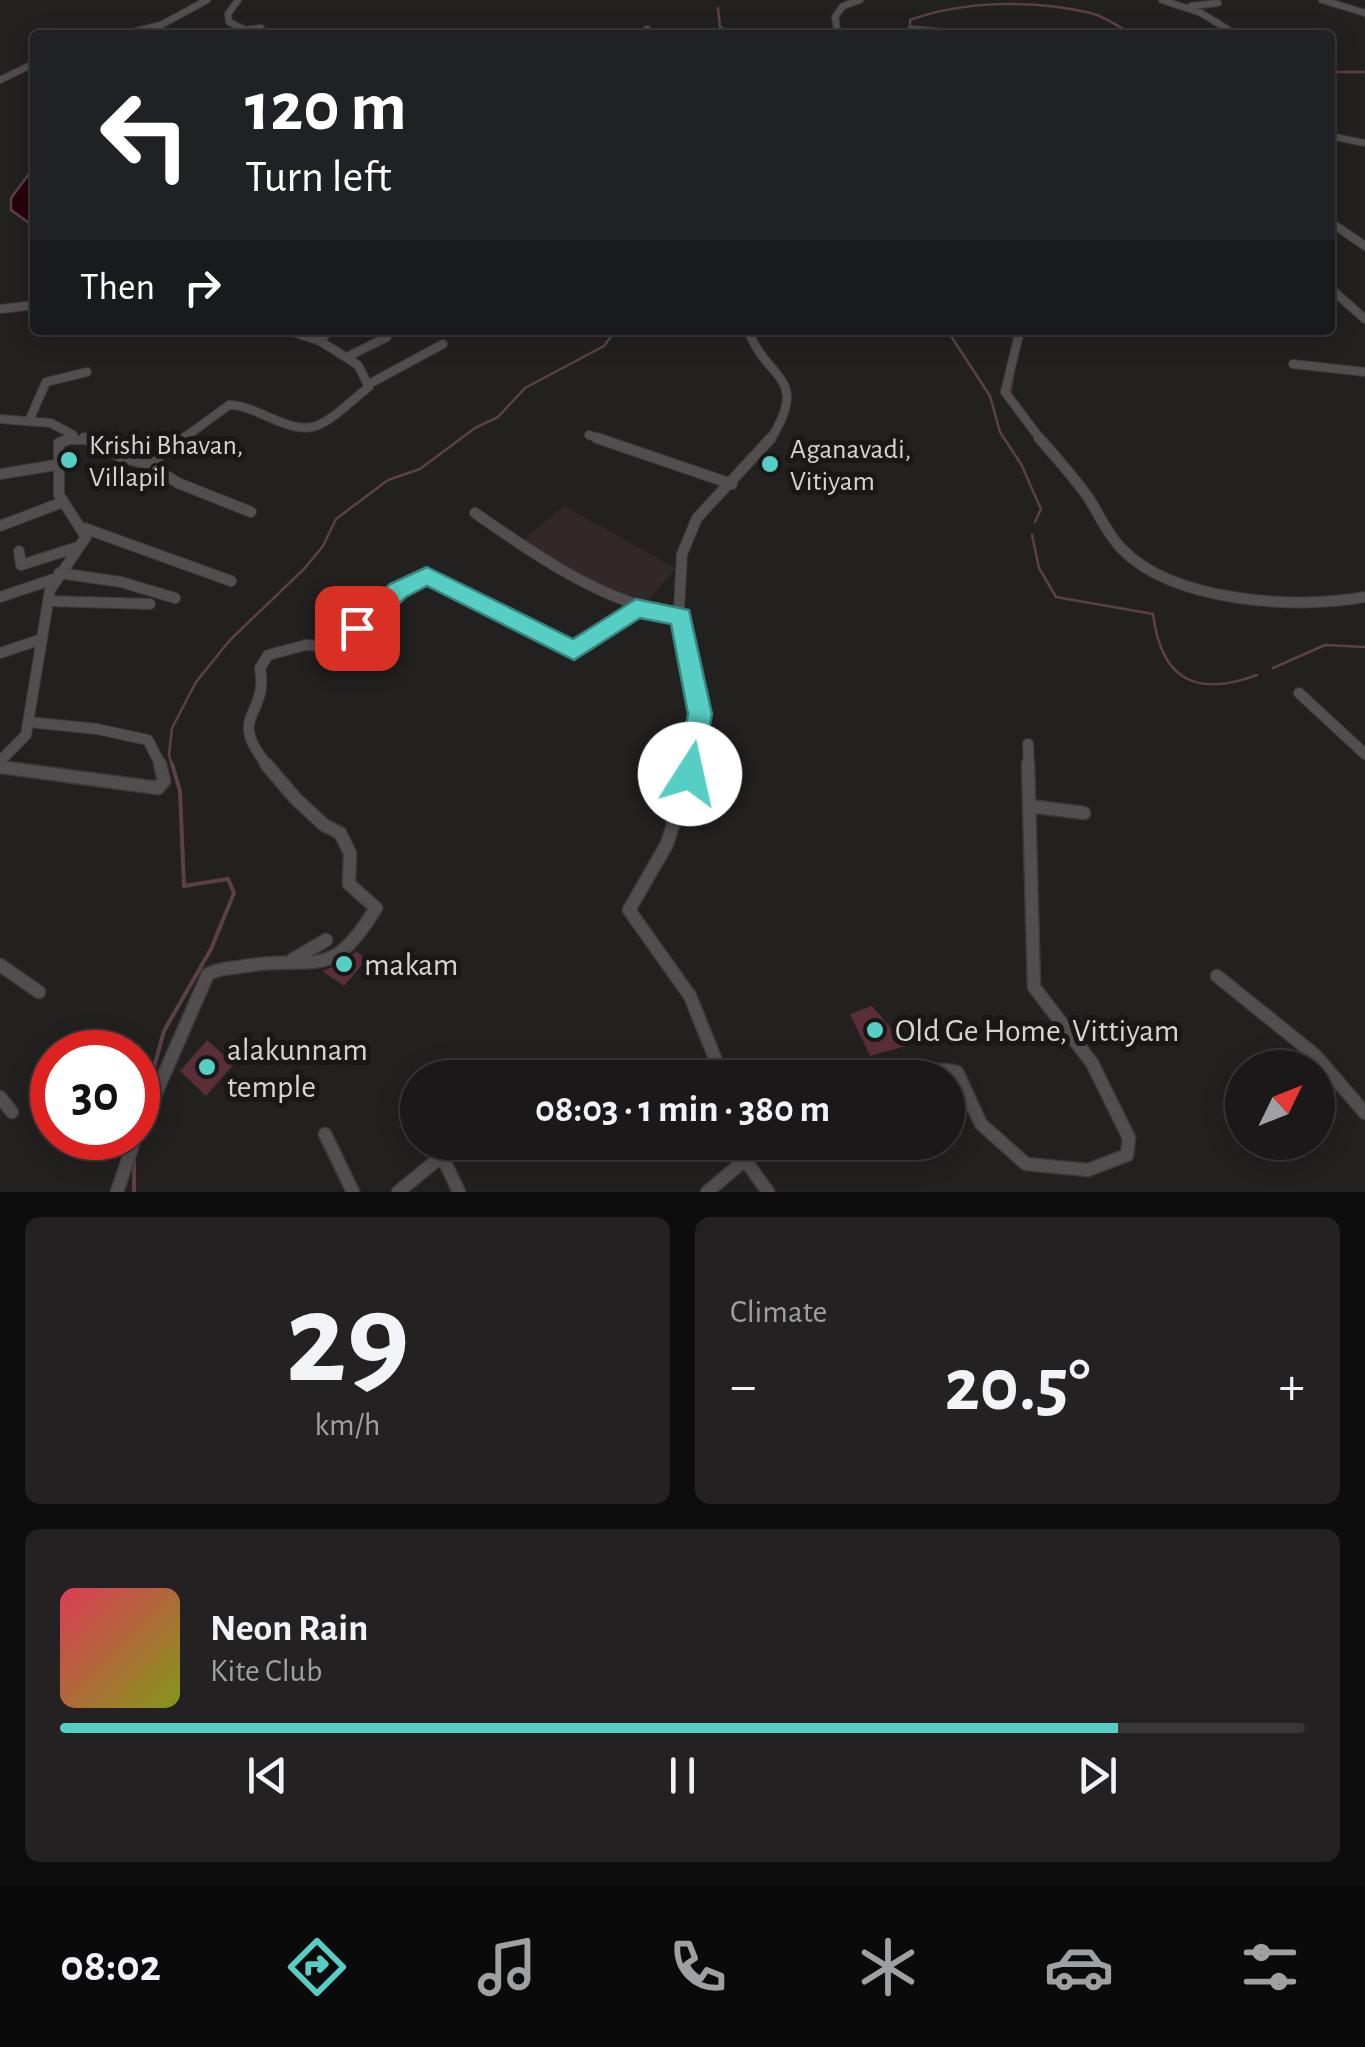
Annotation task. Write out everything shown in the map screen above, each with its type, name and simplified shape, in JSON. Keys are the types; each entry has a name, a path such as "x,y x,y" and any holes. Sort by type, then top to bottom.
{"street":[{"path":"140,30 160,25 207,0"},
{"path":"238,0 228,14 228,22 245,30"},
{"path":"837,30 835,17 842,6 860,0"},
{"path":"1162,0 1215,20 1230,30"},
{"path":"1322,0 1365,14"},
{"path":"1185,7 1218,3"},
{"path":"912,30 939,30"},
{"path":"0,80 30,64"},
{"path":"1335,137 1362,142 1365,132"},
{"path":"1335,225 1365,246"},
{"path":"1335,292 1365,319"},
{"path":"0,309 30,306"},
{"path":"302,335 357,363 369,384"},
{"path":"320,341 325,335"},
{"path":"717,1060 690,996 629,910 662,858 690,774 700,714 681,616 678,575 695,520 756,461 776,427 786,392 780,370 754,350 750,335"},
{"path":"1019,335 1005,392 1008,401 1089,498 1104,526 1130,558 1175,580 1247,600 1304,604 1363,600"},
{"path":"347,358 387,337"},
{"path":"148,464 229,405 244,403 304,429 316,426 369,384 443,344"},
{"path":"1293,364 1365,372"},
{"path":"30,421 46,382 87,372"},
{"path":"0,432 4,419 50,422 73,435 83,435 132,464 148,464 178,483 252,512"},
{"path":"589,434 732,484"},
{"path":"73,435 59,444 56,465 64,509 84,528 231,582"},
{"path":"0,474 56,465"},
{"path":"0,526 63,502"},
{"path":"476,514 539,558 632,607 681,616"},
{"path":"0,764 26,735 48,601 57,576 86,537 84,528"},
{"path":"19,551 20,566 78,547"},
{"path":"0,597 57,576 121,582 174,598"},
{"path":"291,960 306,966 326,962 360,934 376,908 350,884 350,853 340,833 296,799 249,743 246,722 264,690 260,668 268,655 306,645 336,647 398,590 427,576 574,650 632,607"},
{"path":"48,601 150,604"},
{"path":"0,653 42,638"},
{"path":"1299,693 1365,754"},
{"path":"0,764 158,788 164,781 158,754 148,740 98,728 29,722"},
{"path":"965,1088 981,1124 1026,1164 1088,1170 1126,1155 1129,1138 1092,1063 1034,986 1028,744"},
{"path":"1029,806 1084,813"},
{"path":"160,1078 208,974 226,965 235,968 291,960 326,940"},
{"path":"0,965 40,992"},
{"path":"1218,976 1302,1038 1336,1072 1365,1112"},
{"path":"0,1097 12,1112"},
{"path":"325,1134 353,1192"},
{"path":"398,1192 442,1156 459,1192"},
{"path":"117,1192 127,1160"},
{"path":"708,1192 745,1160 768,1192"}],"shaded area":[{"path":"30,173 30,223 11,210 11,198"},
{"path":"564,506 676,568 637,612 521,542"}],"building":[{"name":"makam","path":"357,951 366,960 344,986 322,971 338,965"},
{"name":"Old Ge Home, Vittiyam","path":"872,1006 906,1046 870,1056 850,1014"},
{"name":"alakunnam temple","path":"207,1040 234,1064 206,1096 180,1071"}],"waterway":[{"path":"910,29 910,20 931,13 1023,4 1091,13 1124,30"},
{"path":"718,8 720,27 726,30"},
{"path":"1335,72 1365,72"},
{"path":"172,766 172,728 196,682 230,640 305,568 323,546 336,519 388,480 420,469 475,428 498,417 525,388 604,346 612,335"},
{"path":"950,335 990,396 1000,432 1021,464 1041,509 1035,522"},
{"path":"1010,392 1014,370"},
{"path":"1032,535 1039,568 1056,597 1153,614 1164,654 1185,678 1216,684 1257,675"},
{"path":"1273,668 1325,645 1365,647"},
{"path":"160,1045 164,1031 211,949 234,893 228,879 184,886 180,791 172,764"},
{"path":"134,1160 134,1192"}],"place":[{"name":"Krishi Bhavan, Villapil","path":"69,460"},
{"name":"Aganavadi, Vitiyam","path":"770,464"},
{"name":"makam","path":"344,964"},
{"name":"Old Ge Home, Vittiyam","path":"875,1030"},
{"name":"alakunnam temple","path":"207,1067"}],"route":[{"path":"357,628 398,590 427,576 574,650 636,608 681,616 700,714 690,774"}]}
